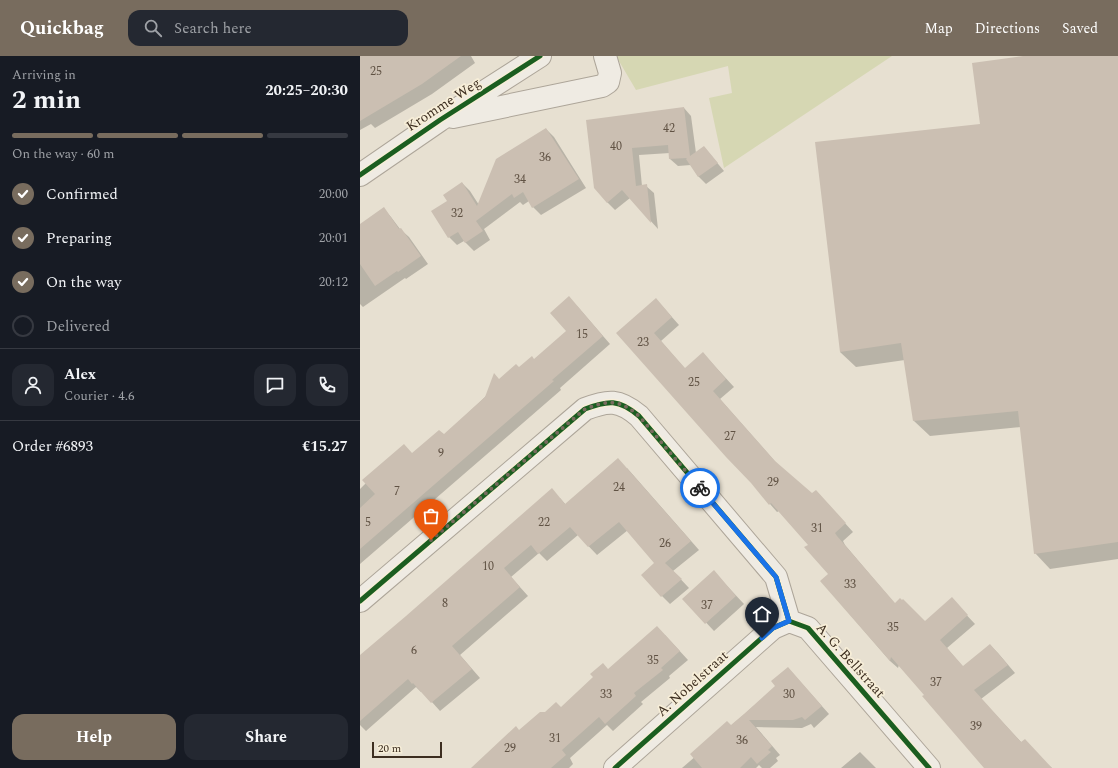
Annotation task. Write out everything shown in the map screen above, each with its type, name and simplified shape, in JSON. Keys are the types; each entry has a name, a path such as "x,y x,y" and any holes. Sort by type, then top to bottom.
{"street":[{"name":"Kromme Weg","path":"360,175 440,120 540,56"},
{"name":"Kromme Weg","path":"440,120 602,86 608,82 610,73 605,56"},
{"path":"360,601 585,409 600,403 617,403 628,406 639,416 776,577 789,621"},
{"name":"A. Nobelstraat","path":"615,768 773,628 789,621"},
{"name":"A. G. Bellstraat","path":"789,621 808,628 929,768"}],"green space":[{"path":"616,56 892,56 724,168 709,98 732,93 728,66 636,90"}],"building":[{"path":"360,56 461,56 422,84 360,121"},
{"path":"1023,56 1118,56 1118,542 1034,554 1018,411 913,421 901,343 840,352 815,142 980,124 972,63"},
{"path":"684,107 690,156 704,146 718,163 698,177 686,159 687,158 669,159 668,145 632,148 636,186 647,184 651,223 622,190 607,203 594,188 586,120"},
{"path":"546,128 579,179 532,208 523,192 514,198 512,194 476,221 483,231 465,243 458,232 448,238 431,211 447,201 443,195 462,182 477,206 496,159"},
{"path":"384,207 399,229 401,228 421,256 375,286 360,264 360,224"},
{"path":"569,296 603,336 552,380 554,381 360,549 360,508 375,494 362,480 404,444 412,453 439,430 444,434 485,397 494,373 499,379 516,364 519,367 532,356 534,359 566,331 550,313"},
{"path":"656,298 672,317 654,333 685,368 703,352 726,379 713,391 775,461 812,493 816,490 846,523 835,533 895,603 900,598 902,600 903,599 925,621 952,597 968,615 940,640 963,666 990,644 1008,665 974,690 1021,742 1025,739 1052,768 984,768 922,696 924,695 891,657 890,661 820,581 828,574 804,547 808,545 771,503 769,505 616,333"},
{"path":"618,458 691,541 665,563 682,579 661,597 641,575 654,563 619,522 588,547 570,527 538,554 531,545 504,568 520,587 452,646 472,669 431,703 408,679 360,721 360,655 552,488 565,504"},
{"path":"714,570 736,596 705,624 682,599"},
{"path":"657,626 680,651 661,668 663,670 634,693 636,696 605,724 599,717 562,750 566,755 551,768 471,768 516,726 519,730 540,712 545,712 556,702 561,707 593,677 590,674 603,663 608,669"},
{"path":"788,667 822,706 805,720 802,717 793,720 749,720 772,746 768,750 771,752 757,764 751,757 740,768 702,768 690,754 727,721 731,725 744,714 775,686 771,681"}],"cycle path":[{"path":"360,175 440,120 540,56"},
{"path":"360,601 585,409 600,404 613,403 625,406 639,416 776,577 789,621"},
{"path":"789,621 808,628 929,768"},
{"path":"615,768 773,628 789,621"}],"way so far":[{"path":"431,540 585,409 600,403 617,403 628,406 639,416 700,488"}],"route":[{"path":"700,488 776,577 789,621 773,628 762,638"}]}
